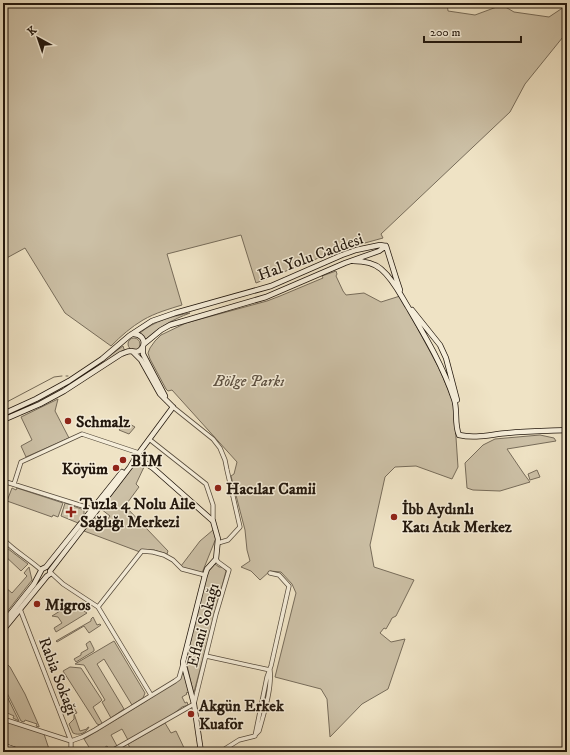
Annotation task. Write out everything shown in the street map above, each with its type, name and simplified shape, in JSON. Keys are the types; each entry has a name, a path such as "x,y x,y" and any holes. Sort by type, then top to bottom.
{"street":[{"name":"Hal Yolu Caddesi","path":"132,334 146,324 161,317 272,286 356,250 380,245 386,246"},
{"name":"Hal Yolu Caddesi","path":"143,346 154,335 170,325 266,297 386,246"},
{"path":"386,246 403,296 408,305 440,345 446,358 457,397 460,434"},
{"path":"349,262 366,262 376,266 386,274 400,292 443,370 456,403 457,427 460,434 467,437 567,430"},
{"path":"3,414 42,397 69,381 102,359 132,334 140,336 144,341 143,354 162,392 173,407"},
{"path":"127,338 125,344 128,350 141,360 160,394 173,407 213,439 220,448 225,460 240,527 228,540 218,544"},
{"path":"3,420 40,404 114,358 125,352 139,351 143,346"},
{"path":"3,623 34,584 43,569 127,465 150,439 173,407"},
{"path":"14,484 21,462 82,434 137,455 213,521"},
{"path":"3,719 71,741 95,730 179,678 205,575 207,569 216,559 218,544 217,532 213,521 213,505 206,484 150,439"},
{"path":"3,630 49,574 130,467 137,455"},
{"path":"3,481 92,510"},
{"path":"3,539 12,548 32,562 43,569 49,569 49,574 98,607 151,695"},
{"path":"98,607 142,551 164,554 182,569 205,575"},
{"name":"Eflani Sokağı","path":"194,704 216,614 230,570 216,559"},
{"path":"43,569 43,575 49,574"},
{"path":"220,752 239,740 255,736 259,731 271,678 270,670 289,586 279,575 270,573"},
{"name":"Rabia Sokağı","path":"20,609 71,741 71,752"},
{"path":"206,656 270,670"},
{"path":"183,662 194,704 201,752"},
{"path":"110,752 194,704"},
{"path":"3,745 23,752"}],"green space":[{"path":"3,3 447,3 448,11 475,15 502,5 514,12 549,17 567,5 567,32 525,84 510,112 381,234 383,238 336,251 256,283 241,235 167,254 182,305 157,313 143,320 126,332 111,346 65,313 25,248 3,260"},
{"name":"Bölge Parkı","path":"336,271 336,276 346,295 364,293 381,302 400,296 440,370 452,399 454,408 458,467 452,479 416,466 395,467 385,477 370,545 374,567 414,580 396,616 392,618 386,629 384,628 380,633 391,642 405,639 388,689 362,704 330,737 327,699 321,689 275,677 296,593 292,584 281,572 270,571 260,580 251,571 241,567 250,561 247,550 245,530 231,476 234,474 237,462 172,390 168,391 166,389 148,353 155,341 161,335 186,323 267,301 323,278 322,276"},
{"path":"190,313 167,324 146,339 140,333 151,325"},
{"path":"132,338 136,338 140,344 136,350 132,350 128,346 128,342"},
{"path":"123,346 125,352 84,375 84,374"},
{"path":"58,399 55,411 69,438 26,457 21,446 32,440 21,417"},
{"path":"126,422 135,427 129,434 119,430"},
{"path":"540,435 554,438 556,441 507,449 530,482 500,491 473,490 467,488 465,463 483,445 495,439"},
{"path":"135,464 144,467 136,484 139,487 125,506 168,551 167,554 154,550 141,550 140,552 84,531 94,517 104,524 110,516 101,509"},
{"path":"537,470 540,477 530,480 528,474"},
{"path":"12,488 16,490 17,488 63,503 58,517 53,515 52,517 7,501"},
{"path":"65,503 84,510 84,515 78,523 61,516"},
{"path":"213,530 216,538 202,573 183,568 181,566 200,541"},
{"path":"3,545 28,564 21,571 3,554"},
{"path":"215,564 219,567 223,567 226,571 194,692 186,661 189,642 191,641 207,573"},
{"path":"29,567 32,580 3,617 3,589 5,587 12,593 27,576 24,573"},
{"path":"72,602 87,613 56,632 54,628 62,623 58,617 52,616"},
{"path":"93,617 97,625 101,625 89,633 84,626 57,642 56,641 91,621"},
{"path":"90,641 94,651 76,662 74,659 88,649 86,644"},
{"path":"114,641 145,693 143,698 132,705 104,659 97,664 124,709 111,718 102,702 105,700 84,665 75,664"},
{"path":"8,665 25,694 39,727 36,726 37,724 25,720 24,722 21,721 3,685 3,668"},
{"path":"70,667 81,668 102,700 93,707 102,723 100,725 97,724 63,671"},
{"path":"183,672 189,692 182,697 188,705 182,707 172,715 128,740 122,729 111,735 117,746 110,750 107,746 97,752 92,752 84,739 177,681"},
{"path":"3,688 19,721 13,718 14,716 3,711"},
{"path":"73,706 77,713 74,714 69,708"},
{"path":"74,714 80,731 89,727 86,731 78,734 73,733 69,724 74,719"},
{"path":"7,721 44,734 50,752 29,752 3,743 3,722"},
{"path":"165,723 171,733 176,731 186,752 132,752 128,744"}],"waterway":[{"path":"3,404 54,377 62,376"}],"place":[{"name":"Schmalz","path":"68,421"},
{"name":"BİM","path":"123,460"},
{"name":"Köyüm","path":"116,468"},
{"name":"Hacılar Camii","path":"218,488"},
{"name":"Tuzla 4 Nolu Aile Sağlığı Merkezi","path":"71,512"},
{"name":"İbb Aydınlı Katı Atık Merkez","path":"394,517"},
{"name":"Migros","path":"37,604"},
{"name":"Akgün Erkek Kuaför","path":"191,714"}]}
